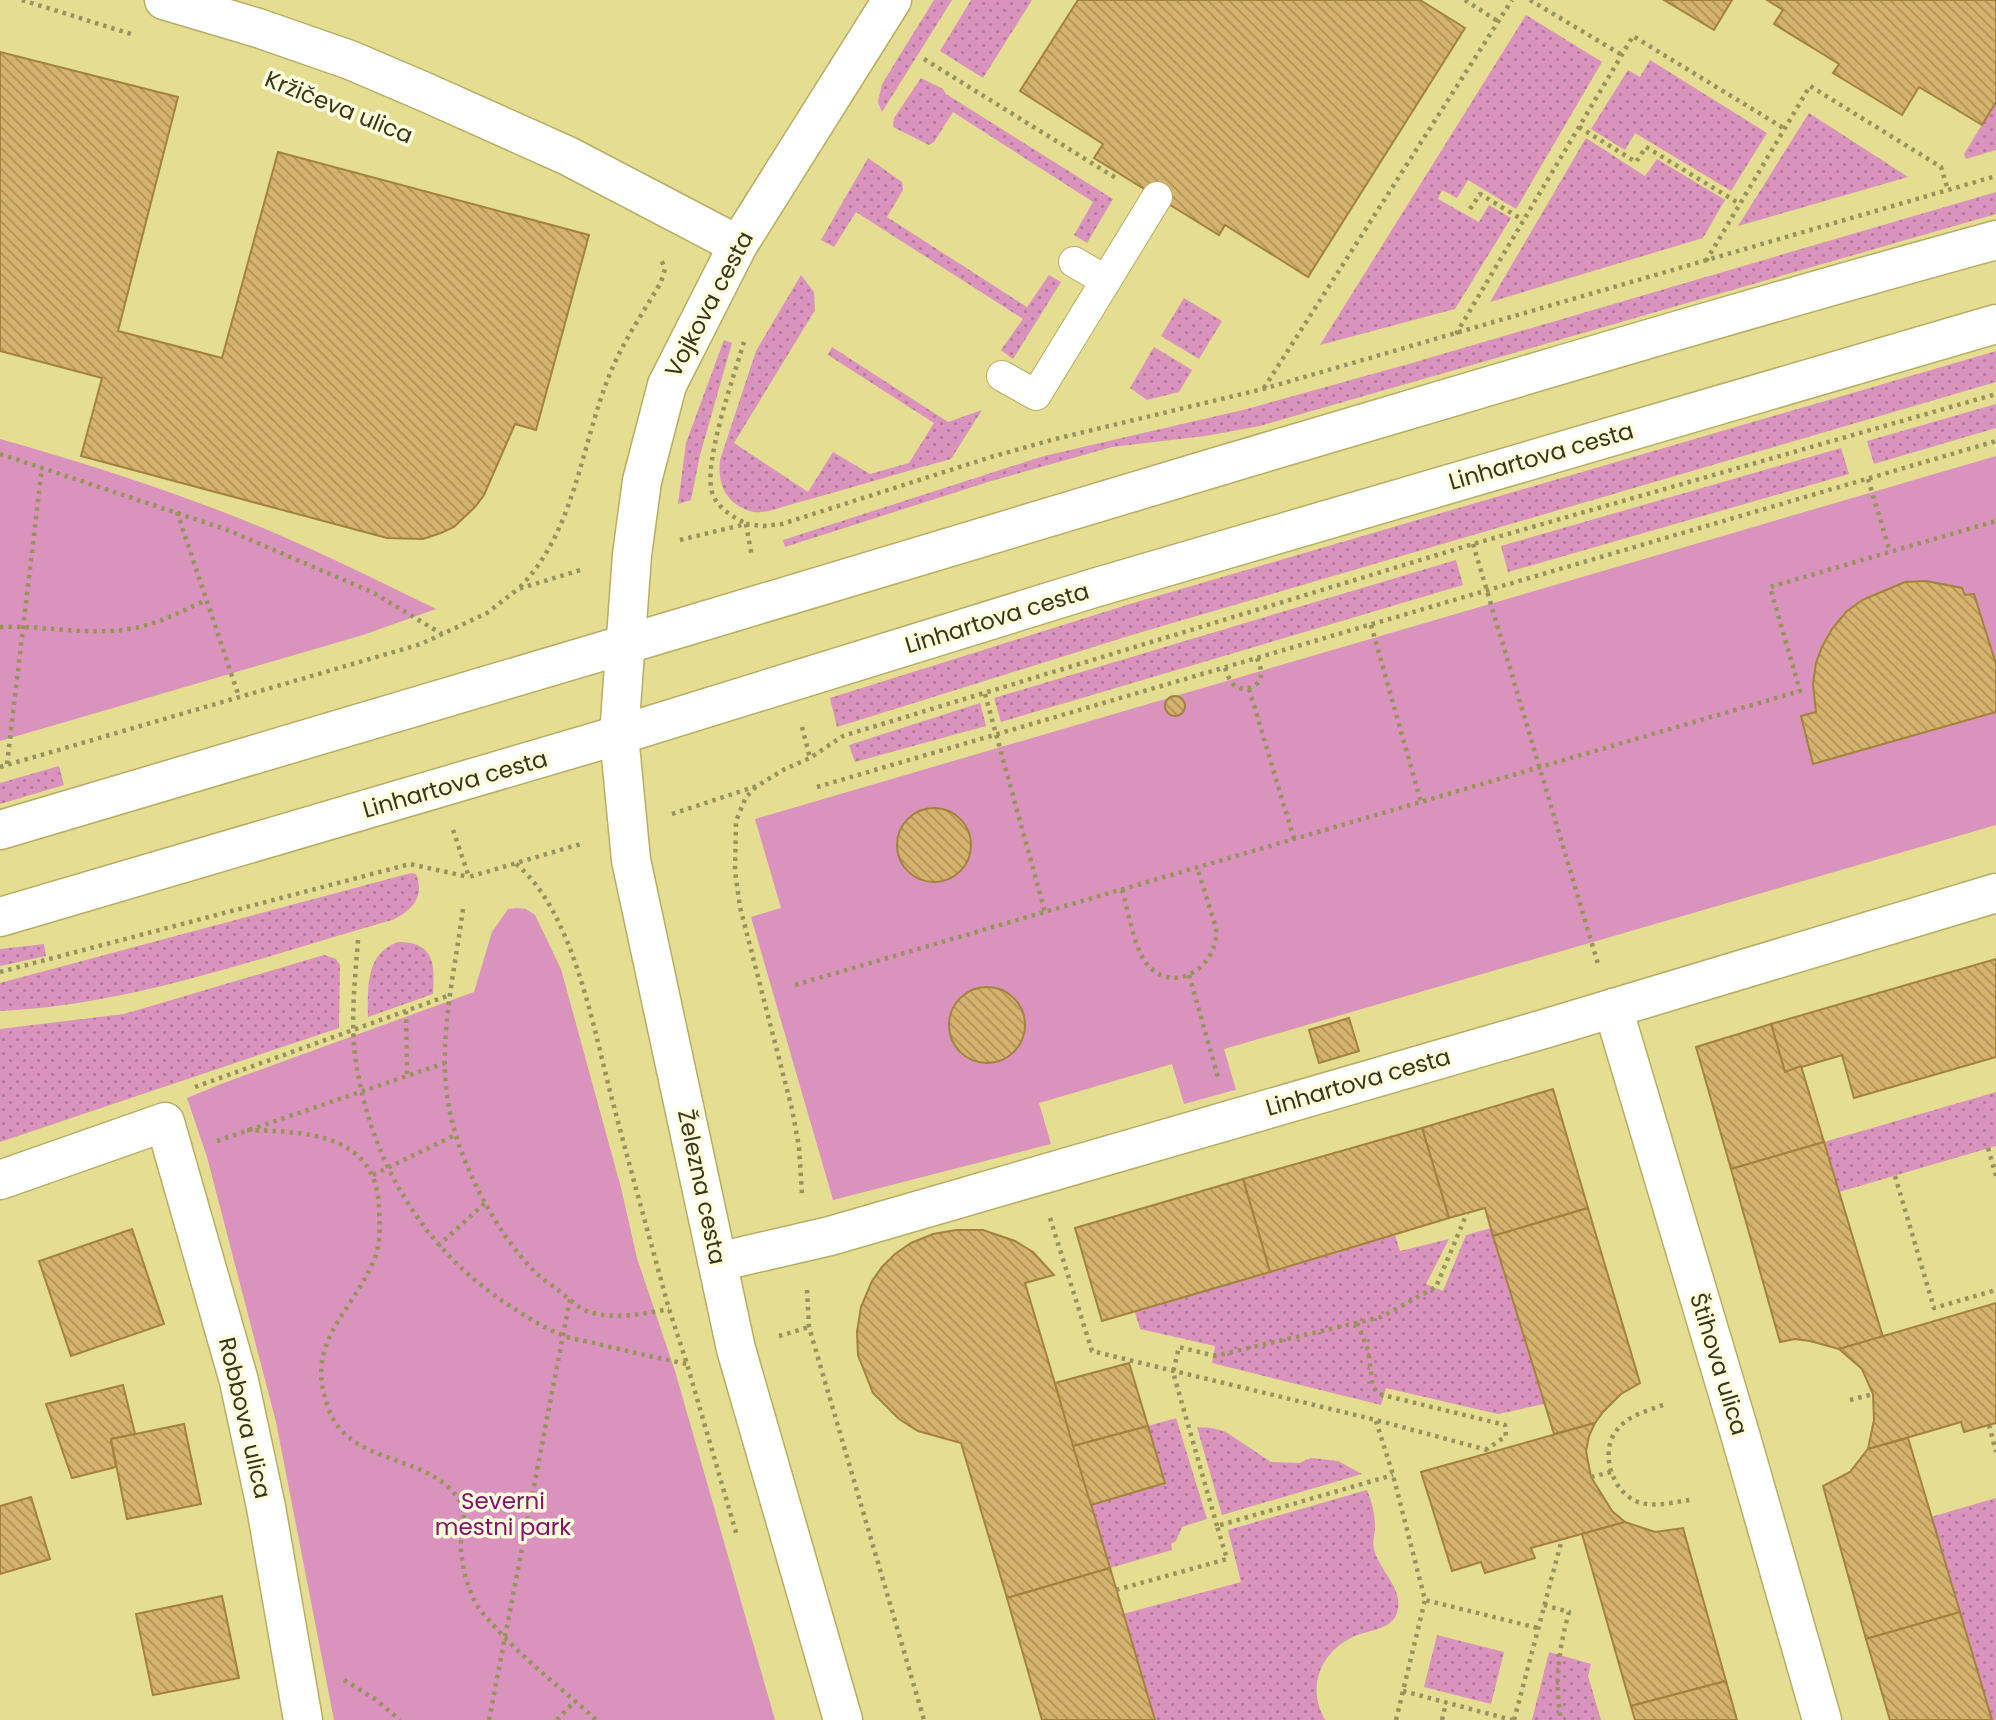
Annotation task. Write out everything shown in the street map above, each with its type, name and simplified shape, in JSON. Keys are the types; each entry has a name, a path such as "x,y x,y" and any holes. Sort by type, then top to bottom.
{"street":[{"name":"Kržičeva ulica","path":"164,0 258,28 350,60 425,92 568,156 738,245"},
{"name":"Vojkova cesta","path":"625,645 632,555 642,481 667,385 738,245 891,0"},
{"path":"0,830 418,708 1812,291 1996,240"},
{"name":"Linhartova cesta","path":"0,917 619,735 1094,588 1996,324"},
{"name":"Železna cesta","path":"625,645 619,735 631,860 736,1349 843,1720"},
{"name":"Linhartova cesta","path":"718,1262 804,1242 1230,1118 1607,991 1996,893"},
{"name":"Štihova ulica","path":"1607,991 1740,1434 1822,1720"},
{"path":"0,1180 170,1139"},
{"name":"Robbova ulica","path":"170,1139 239,1381 266,1507 303,1720"}],"lane":[{"path":"1002,376 1036,395 1155,199"},
{"path":"1074,262 1105,280"}],"path":[{"path":"22,0 140,37"},
{"path":"1465,0 1499,22"},
{"path":"1263,389 1512,0"},
{"path":"1530,0 1622,55"},
{"path":"1455,334 1633,36 1785,129"},
{"path":"924,59 1155,199"},
{"path":"1706,261 1810,86 1941,167 1948,190"},
{"path":"1579,127 1636,162 1646,148 1740,204"},
{"path":"693,537 746,524 782,524 1055,439 1263,389 1996,176"},
{"path":"1470,209 1479,194 1523,220"},
{"path":"0,767 421,644 487,612 519,589 535,572 551,545 564,514 610,374 661,282 665,269 659,254"},
{"name":"Vojkova cesta","path":"746,524 720,506 712,494 709,480 720,425 747,335"},
{"path":"924,1720 809,1327 799,1147 792,1109 740,907 735,871 734,841 740,808 746,797 757,786 810,758 843,736 1473,544 1996,394"},
{"path":"817,787 1996,442"},
{"path":"0,454 225,529 372,592 443,634"},
{"path":"7,764 42,467"},
{"path":"1868,479 1890,552"},
{"path":"177,512 239,697"},
{"path":"795,985 1800,691 1770,587 1995,523"},
{"path":"1473,544 1607,991"},
{"path":"519,589 568,574"},
{"path":"0,627 97,631 132,629 159,622 205,600"},
{"path":"1371,625 1421,802"},
{"path":"1225,668 1233,684 1240,688 1250,688 1260,681 1257,658"},
{"path":"1250,688 1294,839"},
{"path":"985,694 1045,912"},
{"path":"806,737 810,758"},
{"path":"455,837 469,877"},
{"path":"0,972 410,864 469,877 549,854"},
{"path":"515,864 526,872 537,888 574,956 669,1309 741,1549"},
{"path":"1122,890 1145,961 1156,972 1179,977 1189,975 1205,965 1216,939 1216,928 1197,867"},
{"path":"463,909 446,1028 444,1063 447,1097 455,1135 485,1203 506,1237 538,1274 589,1311 631,1317 669,1309"},
{"path":"358,940 353,1030 362,1091 374,1133 389,1168 410,1207 438,1246 468,1275 499,1299 563,1336 687,1364"},
{"path":"1189,975 1230,1118"},
{"path":"451,995 174,1095 170,1139 247,1130 323,1136 358,1155 373,1175 379,1200 380,1241 374,1261 335,1324 324,1349 322,1365 326,1402 341,1430 359,1445 377,1455 409,1463 432,1475 458,1497 463,1507 465,1526 461,1548 466,1578 476,1605 505,1638 596,1720"},
{"path":"406,1011 407,1076"},
{"path":"247,1130 444,1063"},
{"path":"373,1175 455,1135"},
{"path":"1988,1148 1996,1176"},
{"path":"1036,1174 1092,1351 1489,1450 1506,1436 1505,1425 1379,1394 1373,1387 1368,1350 1357,1323"},
{"path":"1895,1176 1934,1308 1996,1290"},
{"path":"438,1246 485,1203"},
{"path":"1116,1590 1227,1559 1172,1372 1179,1347 1215,1356 1381,1317 1436,1287 1468,1213"},
{"path":"489,1720 570,1299"},
{"path":"780,1336 809,1327"},
{"path":"1850,1400 1873,1394"},
{"path":"1663,1405 1628,1419 1616,1430 1609,1444 1611,1472 1628,1497 1642,1503 1690,1500"},
{"path":"1376,1420 1425,1600 1396,1720"},
{"path":"1989,1424 1996,1452"},
{"path":"1591,1477 1611,1472"},
{"path":"1217,1526 1393,1475"},
{"path":"1403,1691 1513,1720 1562,1539"},
{"path":"1425,1600 1538,1628"},
{"path":"1544,1605 1569,1612 1558,1655 1559,1718"},
{"path":"557,1720 575,1701"},
{"path":"1442,1720 1446,1703"}],"green space":[{"path":"934,0 952,0 882,112 878,102 882,84"},
{"path":"971,0 1032,0 983,78 940,51"},
{"path":"1526,15 1602,62 1516,209 1468,180 1457,198 1442,190 1438,199 1479,222 1489,205 1511,218 1455,309 1320,345"},
{"path":"1650,60 1767,133 1731,191 1635,133 1625,150 1591,129 1628,70 1640,77"},
{"path":"921,78 943,89 946,94 1113,199 1087,243 1074,235 1093,202 953,112 934,142 929,145 893,127 894,118"},
{"path":"1996,102 1996,150 1966,159 1964,154"},
{"path":"1809,113 1908,177 1738,226"},
{"path":"1586,138 1645,176 1657,159 1725,200 1703,238 1490,302"},
{"path":"868,158 902,182 903,190 887,217 1027,307 1049,275 1061,282 1013,359 1001,350 1023,319 856,212 834,247 821,240"},
{"path":"1996,192 1996,214 1260,426 1205,436 1112,447 991,481 785,547 783,540 1044,456 1247,409"},
{"path":"801,275 814,292 815,310 734,443 808,492 833,452 870,474 909,463 934,423 828,355 832,347 948,422 982,410 951,459 764,512 754,512 737,505 726,493 720,478 720,460 756,351"},
{"path":"1184,298 1222,321 1199,359 1161,336"},
{"path":"724,340 732,343 700,455 691,500 678,504 686,443"},
{"path":"1154,347 1192,370 1179,392 1147,400 1130,388"},
{"path":"1996,351 1996,382 1135,634 837,727 830,698 1130,604"},
{"path":"1996,404 1996,428 1874,464 1867,441"},
{"path":"0,439 112,473 223,512 304,546 436,609 363,635 0,741"},
{"path":"1841,448 1849,474 1508,572 1501,546"},
{"path":"1996,456 1996,825 1224,1049 1236,1090 1184,1104 1172,1064 1039,1103 1051,1144 833,1200 751,917 781,908 755,819"},
{"path":"1456,560 1463,585 1001,722 994,698"},
{"path":"980,703 986,726 855,762 849,745"},
{"path":"59,766 64,785 0,804 0,783"},
{"path":"411,873 416,874 418,896 411,908 392,920 148,989 98,1000 0,1011 0,983"},
{"name":"Severni mestni park","path":"508,909 526,909 535,915 561,969 621,1188 637,1258 675,1371 775,1720 334,1720 276,1422 207,1157 187,1098 474,992 492,932"},
{"path":"398,942 410,943 426,951 433,965 433,994 368,1017 369,983 374,963 387,947"},
{"path":"44,944 46,956 0,966 0,949"},
{"path":"324,955 336,959 340,965 339,1028 0,1142 0,1029 124,1014"},
{"path":"1996,1092 1996,1146 1839,1192 1824,1142"},
{"path":"1491,1228 1544,1404 1498,1414 1386,1388 1381,1405 1212,1363 1215,1346 1140,1329 1135,1312 1395,1235 1400,1251 1449,1239 1426,1284 1443,1291 1466,1235"},
{"path":"1176,1418 1207,1519 1182,1527 1176,1541 1171,1544 1172,1550 1110,1568 1091,1505 1165,1483 1148,1426"},
{"path":"1197,1427 1226,1432 1271,1462 1299,1463 1311,1458 1338,1461 1362,1474 1222,1515"},
{"path":"1367,1490 1374,1517 1374,1549 1395,1588 1399,1604 1394,1619 1384,1627 1351,1638 1331,1653 1324,1663 1319,1673 1317,1696 1325,1720 1155,1720 1123,1614 1241,1582 1228,1530"},
{"path":"1996,1498 1996,1720 1992,1720 1931,1517"},
{"path":"1437,1635 1504,1652 1491,1704 1424,1687"},
{"path":"1549,1652 1591,1664 1588,1676 1601,1720 1532,1720"}],"building":[{"path":"1078,0 1420,0 1465,28 1308,277 1225,225 1219,235 1094,158 1103,144 1020,91"},
{"path":"1664,0 1732,0 1714,30"},
{"path":"1767,0 1996,0 1996,102 1982,125 1919,87 1902,115 1833,73 1839,64 1774,24 1783,10"},
{"path":"0,52 178,97 118,331 222,358 278,152 589,235 536,430 515,424 484,495 475,507 454,527 441,533 423,539 387,538 81,456 102,378 0,351"},
{"path":"1926,581 1962,588 1965,595 1974,594 1996,664 1996,712 1813,764 1801,716 1816,712 1813,684 1816,663 1832,629 1846,612 1862,600 1905,582"},
{"path":"1175,696 1182,699 1185,706 1182,713 1175,716 1168,713 1165,706 1168,699"},
{"path":"927,808 941,808 955,814 965,824 971,845 965,866 955,876 941,882 927,882 913,876 903,866 897,852 897,838 903,824 913,814"},
{"path":"1996,959 1996,1057 1854,1098 1842,1055 1785,1072 1771,1024"},
{"path":"987,987 1001,990 1014,998 1022,1011 1025,1025 1022,1039 1014,1052 1001,1060 987,1063 973,1060 960,1052 952,1039 949,1025 952,1011 960,998 973,990"},
{"path":"1349,1018 1359,1051 1319,1063 1309,1030"},
{"path":"1771,1024 1785,1072 1801,1066 1824,1142 1731,1169 1696,1047"},
{"path":"1553,1089 1588,1208 1493,1236 1485,1208 1449,1218 1422,1128"},
{"path":"1422,1128 1449,1218 1270,1272 1243,1179"},
{"path":"1824,1142 1883,1337 1839,1349 1795,1339 1780,1342 1731,1169"},
{"path":"1243,1179 1270,1272 1102,1321 1075,1228"},
{"path":"1588,1208 1640,1383 1621,1394 1595,1423 1554,1434 1493,1236"},
{"path":"132,1229 164,1324 71,1356 39,1261"},
{"path":"956,1230 983,1230 1015,1241 1033,1252 1054,1275 1025,1283 1110,1568 1007,1598 961,1443 918,1431 899,1419 873,1393 858,1355 857,1332 861,1307 872,1281 882,1267 911,1243 933,1234"},
{"path":"1996,1303 1996,1423 1964,1432 1961,1422 1868,1449 1874,1420 1873,1394 1862,1369 1839,1349"},
{"path":"1129,1363 1148,1426 1073,1446 1055,1383"},
{"path":"123,1385 135,1434 111,1439 116,1467 72,1478 46,1404"},
{"path":"1595,1423 1586,1451 1591,1477 1612,1511 1625,1522 1531,1548 1535,1558 1485,1573 1481,1562 1452,1571 1421,1472"},
{"path":"184,1424 201,1504 127,1519 111,1439"},
{"path":"1148,1426 1165,1483 1091,1505 1073,1446"},
{"path":"1908,1438 1960,1612 1866,1639 1823,1486 1850,1472 1868,1449"},
{"path":"31,1497 50,1559 0,1574 0,1506"},
{"path":"1625,1522 1655,1532 1683,1528 1726,1681 1631,1706 1582,1534"},
{"path":"1110,1568 1155,1720 1042,1720 1007,1598"},
{"path":"222,1596 239,1678 153,1695 136,1614"},
{"path":"1960,1612 1992,1720 1890,1720 1866,1639"},
{"path":"1726,1681 1737,1720 1635,1720 1631,1706"}]}
